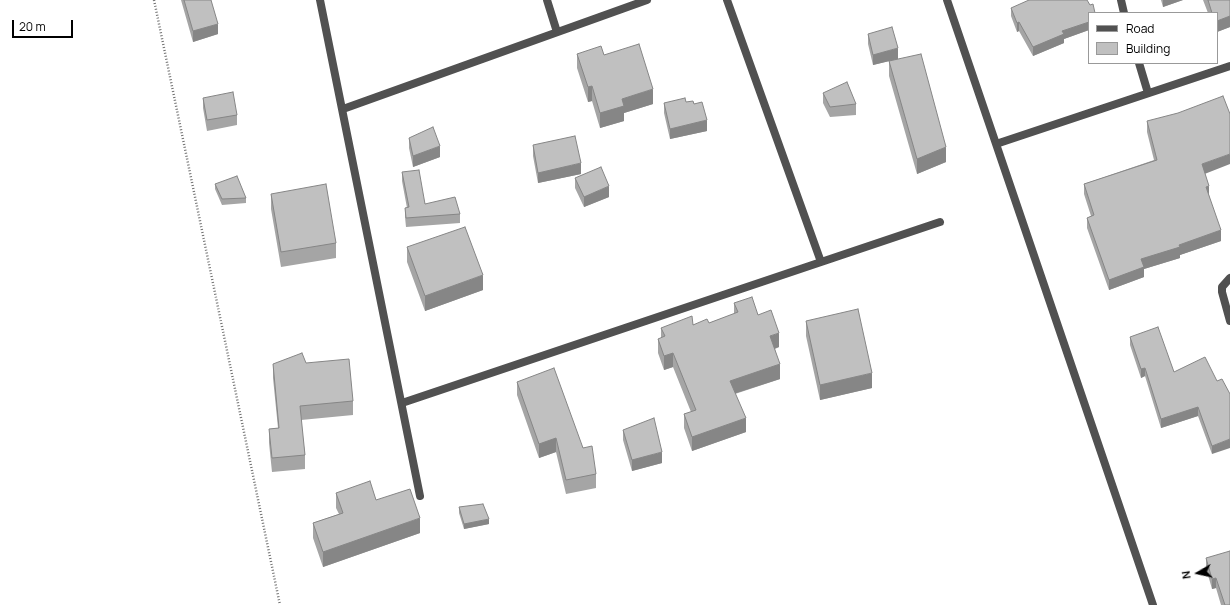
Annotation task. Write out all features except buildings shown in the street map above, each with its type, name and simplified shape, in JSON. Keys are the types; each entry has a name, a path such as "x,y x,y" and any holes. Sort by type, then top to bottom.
{"street":[{"path":"320,0 420,496"},
{"path":"547,0 557,32"},
{"path":"342,109 647,0"},
{"path":"727,0 821,262"},
{"path":"947,0 1153,605"},
{"path":"1121,0 1124,12"},
{"path":"1139,64 1148,93"},
{"path":"996,144 1230,66"},
{"path":"402,403 940,222"},
{"path":"1230,278 1222,287 1222,292 1230,321"}],"path":[{"path":"154,0 280,605"}]}
